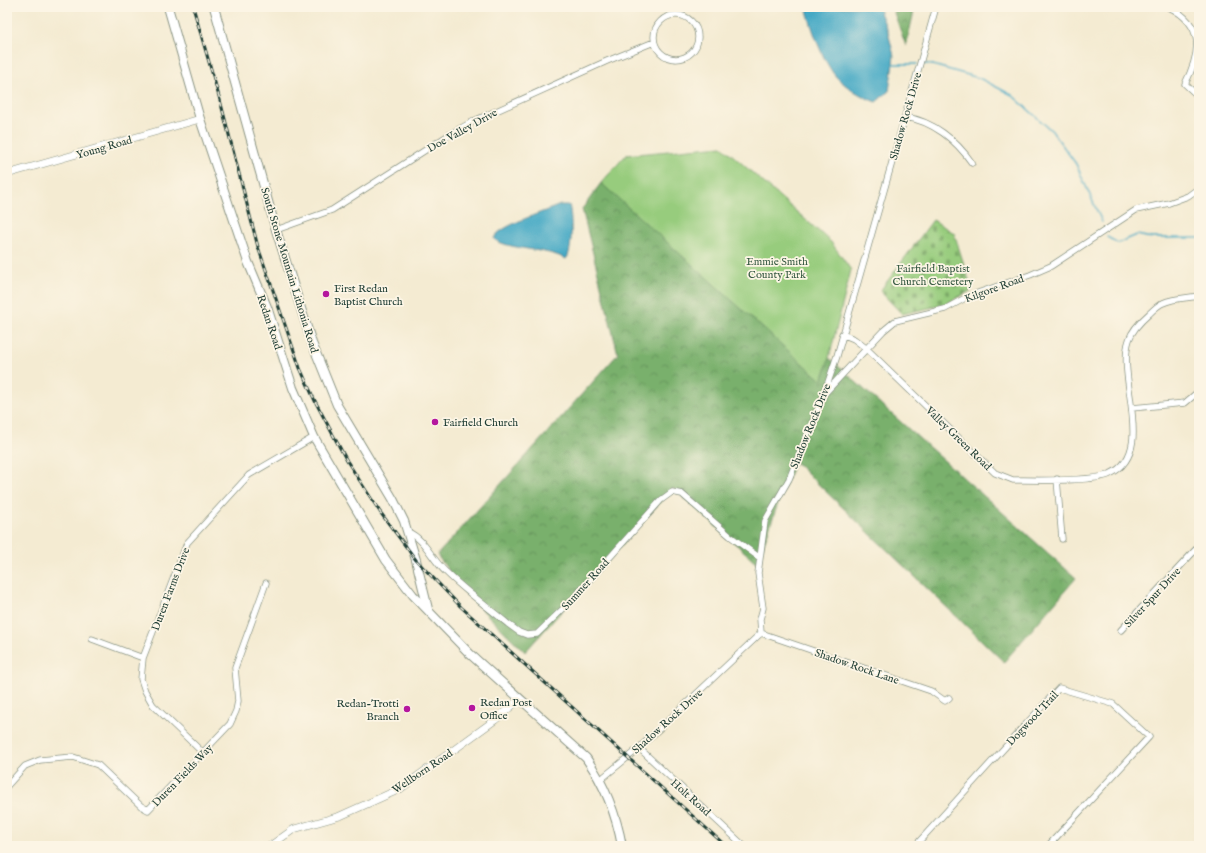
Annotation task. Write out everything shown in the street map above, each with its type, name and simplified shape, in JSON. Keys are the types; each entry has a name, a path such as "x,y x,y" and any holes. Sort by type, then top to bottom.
{"main road":[{"name":"Redan Road","path":"168,7 200,119 253,274 267,307 293,388 314,437 386,560 413,595 428,609"},
{"name":"South Stone Mountain Lithonia Road","path":"214,7 276,230 303,318 337,404 393,499 408,532 428,609 470,654 586,758 600,780 617,820 622,846"}],"street":[{"name":"Shadow Rock Drive","path":"600,780 638,748 761,633 760,620 763,608 758,573 765,521 789,479 824,394 936,7"},
{"path":"1169,7 1183,15 1194,29 1197,44 1185,84 1199,97"},
{"path":"670,15 685,16 691,20 698,33 696,47 692,53 684,58 677,59 663,55 654,42 655,30 658,23 670,15"},
{"name":"Doe Valley Drive","path":"276,230 332,210 452,133 474,121 607,61 654,42"},
{"path":"905,117 918,119 938,130 964,152 972,163"},
{"name":"Young Road","path":"7,174 200,119"},
{"name":"Kilgore Road","path":"824,394 883,331 895,321 945,309 969,296 1030,275 1051,266 1136,210 1169,203 1188,196 1199,188"},
{"name":"Valley Green Road","path":"842,334 854,339 867,348 995,473 1013,480 1057,479 1108,475 1116,471 1130,453 1133,441 1132,408 1126,356 1129,340 1137,326 1164,302 1199,296"},
{"path":"1132,408 1185,403 1199,391"},
{"name":"Duren Farms Drive","path":"203,752 153,705 145,691 142,679 143,658 187,543 249,476 314,437"},
{"path":"1057,479 1062,539"},
{"name":"Summer Road","path":"408,532 418,536 436,563 447,573 508,624 519,632 527,635 537,634 556,616 661,500 672,492 682,494 730,536 760,558"},
{"name":"Silver Spur Drive","path":"1120,630 1199,546"},
{"name":"Duren Fields Way","path":"7,786 25,766 55,757 72,757 98,765 141,806 148,810 230,724 236,712 238,701 235,668 266,582"},
{"name":"Shadow Rock Lane","path":"761,633 931,691 945,701 949,698"},
{"path":"92,639 143,658"},
{"name":"Dogwood Trail","path":"915,846 1059,688 1112,704 1149,737 1048,846"},
{"name":"Wellborn Road","path":"270,846 294,829 340,816 400,789 495,720 520,699"},
{"name":"Holt Road","path":"638,748 744,846"}],"green space":[{"path":"892,7 915,7 906,46"},
{"name":"Emmie Smith County Park","path":"722,146 831,242 851,270 822,381 601,183 626,155"},
{"path":"601,183 822,381 829,358 1076,578 1004,662 795,462 782,492 757,563 673,488 525,652 465,593 437,555 618,354 582,209"},
{"name":"Fairfield Baptist Church Cemetery","path":"933,220 954,233 972,290 943,305 902,314 880,291"}],"water":[{"path":"806,7 878,7 888,32 894,56 889,91 876,102 853,90 833,73 820,50"},
{"path":"560,205 569,205 571,216 571,242 566,259 558,255 500,243 494,239 497,234 513,224"}],"waterway":[{"path":"893,64 917,64"},
{"path":"921,64 929,64 979,78 1012,95 1052,131 1076,164 1102,222"},
{"path":"1107,237 1118,243 1137,235 1151,238 1199,238"}],"railway":[{"path":"193,7 220,100 258,247 300,368 315,401 347,461 380,512 416,560 461,607 726,846"}],"place":[{"name":"First Redan Baptist Church","path":"326,294"},
{"name":"Fairfield Church","path":"435,422"},
{"name":"Redan Post Office","path":"472,708"},
{"name":"Redan-Trotti Branch","path":"407,709"}]}
